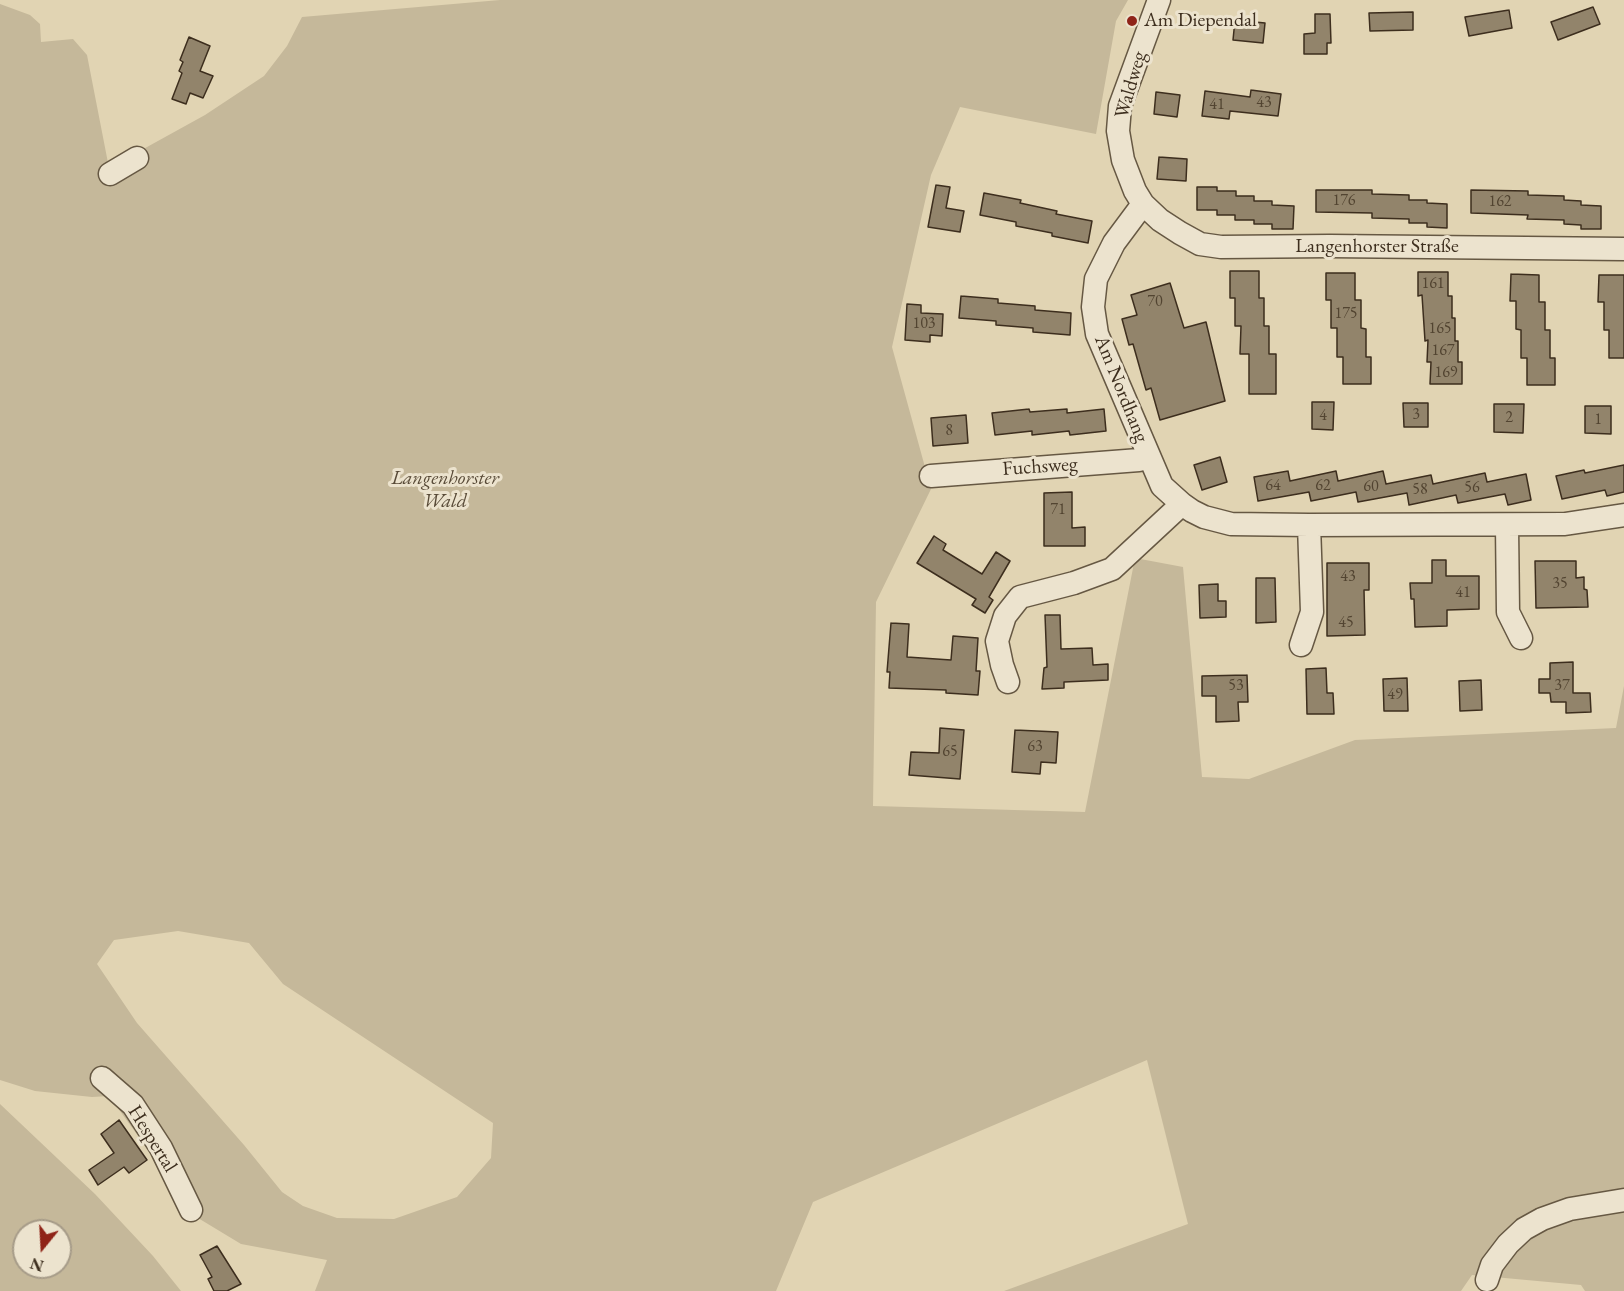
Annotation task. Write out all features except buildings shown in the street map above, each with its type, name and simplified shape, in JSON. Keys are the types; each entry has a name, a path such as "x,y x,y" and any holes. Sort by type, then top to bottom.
{"street":[{"name":"Waldweg","path":"1143,204 1135,191 1123,160 1118,125 1120,106 1159,0"},
{"path":"110,174 137,158"},
{"name":"Langenhorster Straße","path":"1143,204 1160,220 1180,233 1200,244 1221,248 1330,246 1624,249"},
{"name":"Am Nordhang","path":"1143,204 1114,243 1096,279 1093,307 1097,334 1162,486 1182,504 1204,517 1231,524 1507,526 1565,524 1624,514"},
{"name":"Fuchsweg","path":"932,476 1139,460 1149,457"},
{"path":"1008,682 997,641 1005,616 1020,597 1074,583 1112,569 1182,504"},
{"path":"1301,645 1312,612 1309,525"},
{"path":"1507,526 1508,612 1521,638"},
{"name":"Hespertal","path":"102,1077 133,1105 162,1148 191,1210"},
{"path":"1487,1280 1492,1265 1508,1244 1524,1229 1542,1219 1570,1209 1624,1200"}],"green space":[{"name":"Langenhorster Wald","path":"500,0 1128,0 1116,21 1096,134 960,107 931,175 892,347 931,489 876,602 873,806 1085,812 1135,558 1183,567 1202,777 1249,779 1355,740 1616,728 1624,686 1624,1291 1585,1291 1581,1285 1472,1275 1461,1291 1004,1291 1188,1224 1147,1060 813,1202 776,1291 315,1291 327,1260 241,1244 198,1218 109,1096 92,1097 35,1091 0,1080 0,4 30,15 40,24 41,42 73,39 87,55 109,168 205,115 264,76 287,46 302,17","holes":["178,931 249,943 283,984 493,1123 491,1158 457,1197 394,1219 337,1218 303,1206 282,1192 137,1023 97,964 114,940"]},
{"path":"0,1104 95,1194 153,1256 181,1291 0,1291"}],"place":[{"name":"Am Diependal","path":"1132,21"}]}
